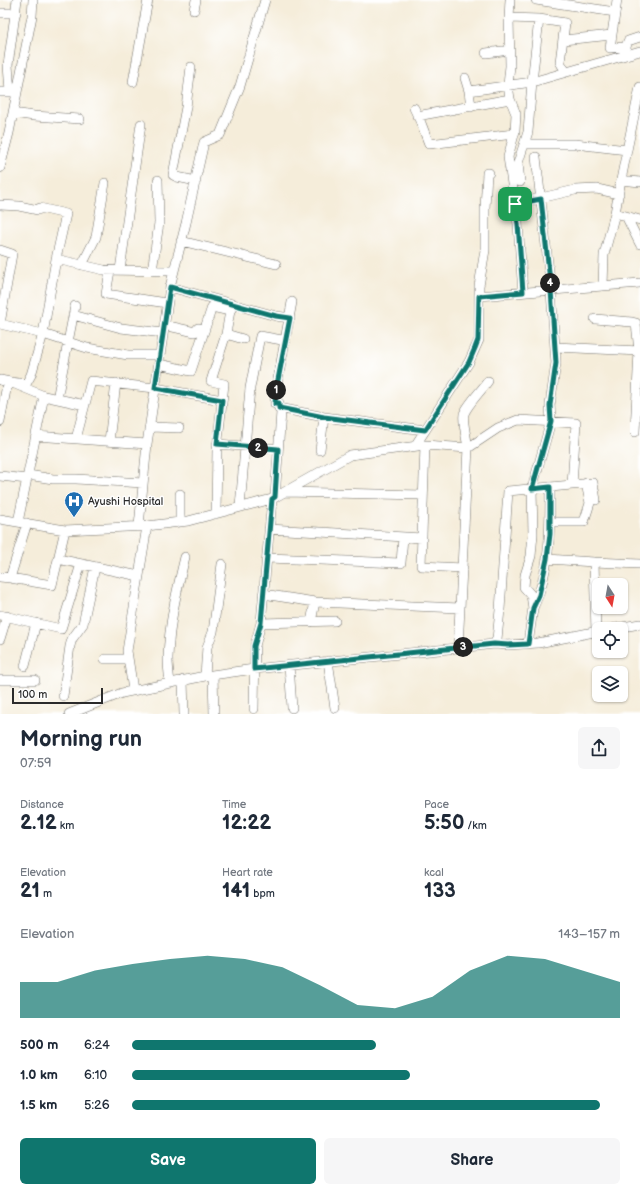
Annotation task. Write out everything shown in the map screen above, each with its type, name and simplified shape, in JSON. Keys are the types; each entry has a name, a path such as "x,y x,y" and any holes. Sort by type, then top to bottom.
{"street":[{"path":"14,92 8,65 17,0"},
{"path":"0,168 13,112 14,92 32,16 33,0"},
{"path":"133,82 148,0"},
{"path":"194,10 196,0"},
{"path":"133,690 127,651 139,576 143,526 143,483 147,444 170,287 204,142 220,135 240,86 265,0"},
{"path":"510,0 510,66 508,85 510,99 516,114 514,134 508,157 518,224 523,292"},
{"path":"536,0 615,12"},
{"path":"617,0 610,48 626,47 628,41 640,37"},
{"path":"0,13 16,13"},
{"path":"509,18 565,23 560,62 566,72"},
{"path":"520,182 518,163 528,132 539,20"},
{"path":"563,40 612,35"},
{"path":"486,53 510,50"},
{"path":"468,91 532,82 640,51"},
{"path":"191,66 186,107 173,175 196,181"},
{"path":"465,78 471,107"},
{"path":"603,286 604,255 615,213 640,87"},
{"path":"0,92 14,92"},
{"path":"510,99 471,107 415,112 429,144 514,134"},
{"path":"13,112 34,116 80,119"},
{"path":"120,270 141,124"},
{"path":"525,144 575,144 627,150"},
{"path":"528,644 533,608 531,595 524,587 525,575 531,556 533,534 532,489 551,421 550,405 556,363 551,290 536,157"},
{"path":"415,446 469,362 477,344 479,336 479,296 481,272 485,250 485,196 487,173 489,173"},
{"path":"152,271 159,223 158,180"},
{"path":"621,180 640,182"},
{"path":"82,265 96,237 106,184"},
{"path":"515,204 575,190 597,189 619,194"},
{"path":"0,205 19,206 38,210 40,208 66,214 56,259 43,334 31,375 26,384 0,380"},
{"path":"615,213 640,220"},
{"path":"626,216 640,244"},
{"path":"182,241 276,264"},
{"path":"0,250 12,254 0,324 43,334 87,348 159,360 191,371 212,307 232,308 290,318"},
{"path":"56,259 110,271 174,271"},
{"path":"110,271 106,294 168,303"},
{"path":"479,296 640,283"},
{"path":"170,287 232,308"},
{"path":"254,709 254,646 261,623 281,412 279,403 275,404 276,390 292,302"},
{"path":"57,399 75,306"},
{"path":"216,514 217,444 224,384 211,381 226,334 232,308"},
{"path":"73,315 121,328 164,329 195,332 198,328 205,329"},
{"path":"595,319 636,323 639,351 635,432"},
{"path":"226,334 243,339"},
{"path":"240,507 250,388 260,336 282,340 286,338"},
{"path":"555,347 639,351"},
{"path":"76,439 91,381 155,388 222,400"},
{"path":"458,648 468,448 464,415 488,381"},
{"path":"10,382 44,396 85,405"},
{"path":"0,422 6,390 10,382"},
{"path":"108,441 116,384"},
{"path":"44,396 27,477 22,522 5,578 52,586 65,530"},
{"path":"279,408 324,417 425,430"},
{"path":"320,450 324,417"},
{"path":"0,519 65,530 143,526 180,522 216,514 273,498 350,455 425,445 468,448 498,428 518,420 576,423 572,485"},
{"path":"150,427 179,428"},
{"path":"36,436 147,444"},
{"path":"217,444 278,449"},
{"path":"425,445 421,566 463,568"},
{"path":"0,476 143,483"},
{"path":"494,644 497,639 500,610 508,491 593,483 596,500"},
{"path":"550,522 584,522 590,503 586,484"},
{"path":"533,608 539,595 547,559 550,522 550,487"},
{"path":"284,492 423,495"},
{"path":"180,494 180,522"},
{"path":"269,529 422,538"},
{"path":"267,558 401,563 403,537"},
{"path":"170,683 168,660 170,632 185,557"},
{"path":"58,559 139,576"},
{"path":"547,559 640,564"},
{"path":"594,562 597,622"},
{"path":"0,639 4,616 61,629 81,564"},
{"path":"214,714 207,647 213,632 222,564"},
{"path":"63,696 70,646 72,639 83,624 95,567"},
{"path":"263,594 315,602 460,608"},
{"path":"311,622 315,602"},
{"path":"261,623 335,621"},
{"path":"25,666 36,623"},
{"path":"628,626 640,624"},
{"path":"69,714 133,690 183,680 254,669 494,644 528,644 592,633"},
{"path":"105,659 128,659"},
{"path":"328,661 335,708"},
{"path":"289,665 292,708"},
{"path":"0,680 35,680"},
{"path":"183,680 184,714"},
{"path":"91,705 95,714"}],"place":[{"name":"Ayushi Hospital","path":"74,518"}],"route":[{"path":"541,199 551,290 556,363 550,405 551,421 532,489 550,487 550,534 547,559 539,595 533,608 528,644 494,644 254,669 254,646 261,623 272,499 275,497 278,449 217,444 222,400 155,388 170,287 276,316 290,318 276,390 275,404 279,403 279,408 324,417 425,430 469,362 475,348 478,340 479,296 523,292 515,204 541,199"}]}
